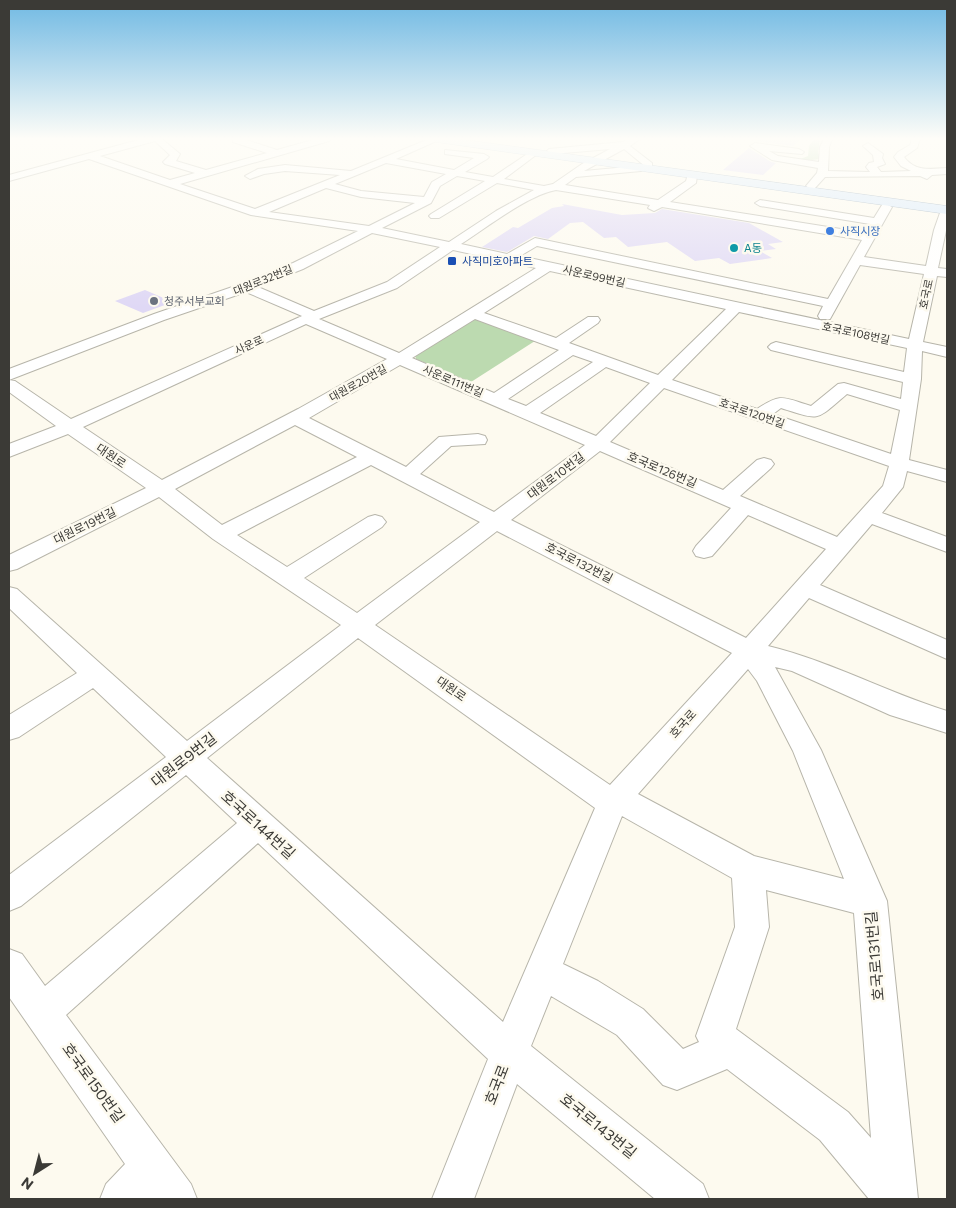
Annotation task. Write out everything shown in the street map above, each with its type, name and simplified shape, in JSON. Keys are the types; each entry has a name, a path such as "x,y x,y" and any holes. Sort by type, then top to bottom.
{"main road":[{"path":"837,195 947,210"},
{"path":"882,195 947,204"}],"street":[{"name":"사운로99번길","path":"206,195 255,213 368,230 453,246 736,307"},
{"path":"255,213 299,195"},
{"path":"379,195 427,201"},
{"name":"대원로32번길","path":"9,375 159,317 246,288 298,266 427,201 430,195"},
{"name":"사운로","path":"9,451 69,427 311,317 392,284 453,246 482,225 535,195"},
{"path":"600,195 868,237"},
{"path":"649,212 659,204 678,195"},
{"path":"482,225 435,216 469,196 517,204"},
{"path":"749,202 877,222"},
{"path":"819,325 833,304 855,260 886,207"},
{"name":"호국로","path":"453,1199 542,972 615,800 749,651 892,487 899,463 910,407 915,346 931,271 944,230 947,210"},
{"path":"510,258 535,242 833,304"},
{"path":"855,260 947,273"},
{"name":"대원로20번길","path":"161,489 295,418 401,358 548,266"},
{"name":"사운로111번길","path":"246,288 401,358 599,443"},
{"name":"호국로108번길","path":"736,307 947,352"},
{"name":"대원로10번길","path":"358,624 599,443 736,307"},
{"name":"호국로120번길","path":"472,313 662,382 899,463"},
{"path":"496,399 564,346 593,320"},
{"path":"796,320 772,353 913,379"},
{"path":"528,413 605,361"},
{"name":"대원로","path":"9,385 161,489 221,534 358,624 615,800"},
{"path":"759,415 779,402 814,413 844,388 910,407"},
{"name":"호국로132번길","path":"295,418 749,651"},
{"path":"408,476 446,441 478,440"},
{"name":"호국로126번길","path":"599,443 840,547"},
{"path":"221,534 372,457"},
{"path":"899,463 947,476"},
{"path":"704,551 735,502 764,464"},
{"name":"대원로19번길","path":"9,564 161,489"},
{"path":"869,515 947,545"},
{"path":"287,578 375,522"},
{"path":"804,587 947,650"},
{"name":"호국로144번길","path":"9,595 509,1054"},
{"name":"대원로9번길","path":"9,895 358,624"},
{"path":"749,651 798,663 900,707 947,722"},
{"name":"호국로131번길","path":"749,651 767,675 807,750 870,901 896,1199"},
{"path":"9,729 95,674"},
{"path":"615,800 748,870 870,901"},
{"path":"42,1012 258,824"},
{"path":"748,870 752,928 715,1036 834,1126 896,1199"},
{"name":"호국로150번길","path":"9,967 176,1199"},
{"path":"542,972 585,994 630,1022 678,1072 716,1054 723,1043"},
{"name":"호국로143번길","path":"509,1054 688,1199"},
{"path":"121,1199 152,1166"}],"green space":[{"path":"479,319 538,339 471,382 416,359 415,354 466,321"}],"building":[{"path":"562,204 622,215 655,213 662,209 749,223 783,242 768,244 776,249 760,251 772,258 730,264 719,258 695,261 667,242 628,247 616,237 604,238 583,222 570,223 548,239 534,236 507,252 482,247 513,227 518,228 552,208 564,206"},
{"path":"145,290 173,302 143,313 115,301"}],"place":[{"name":"사직시장","path":"830,231"},
{"name":"A동","path":"734,248"},
{"name":"사직미호아파트","path":"452,261"},
{"name":"청주서부교회","path":"154,301"}]}
